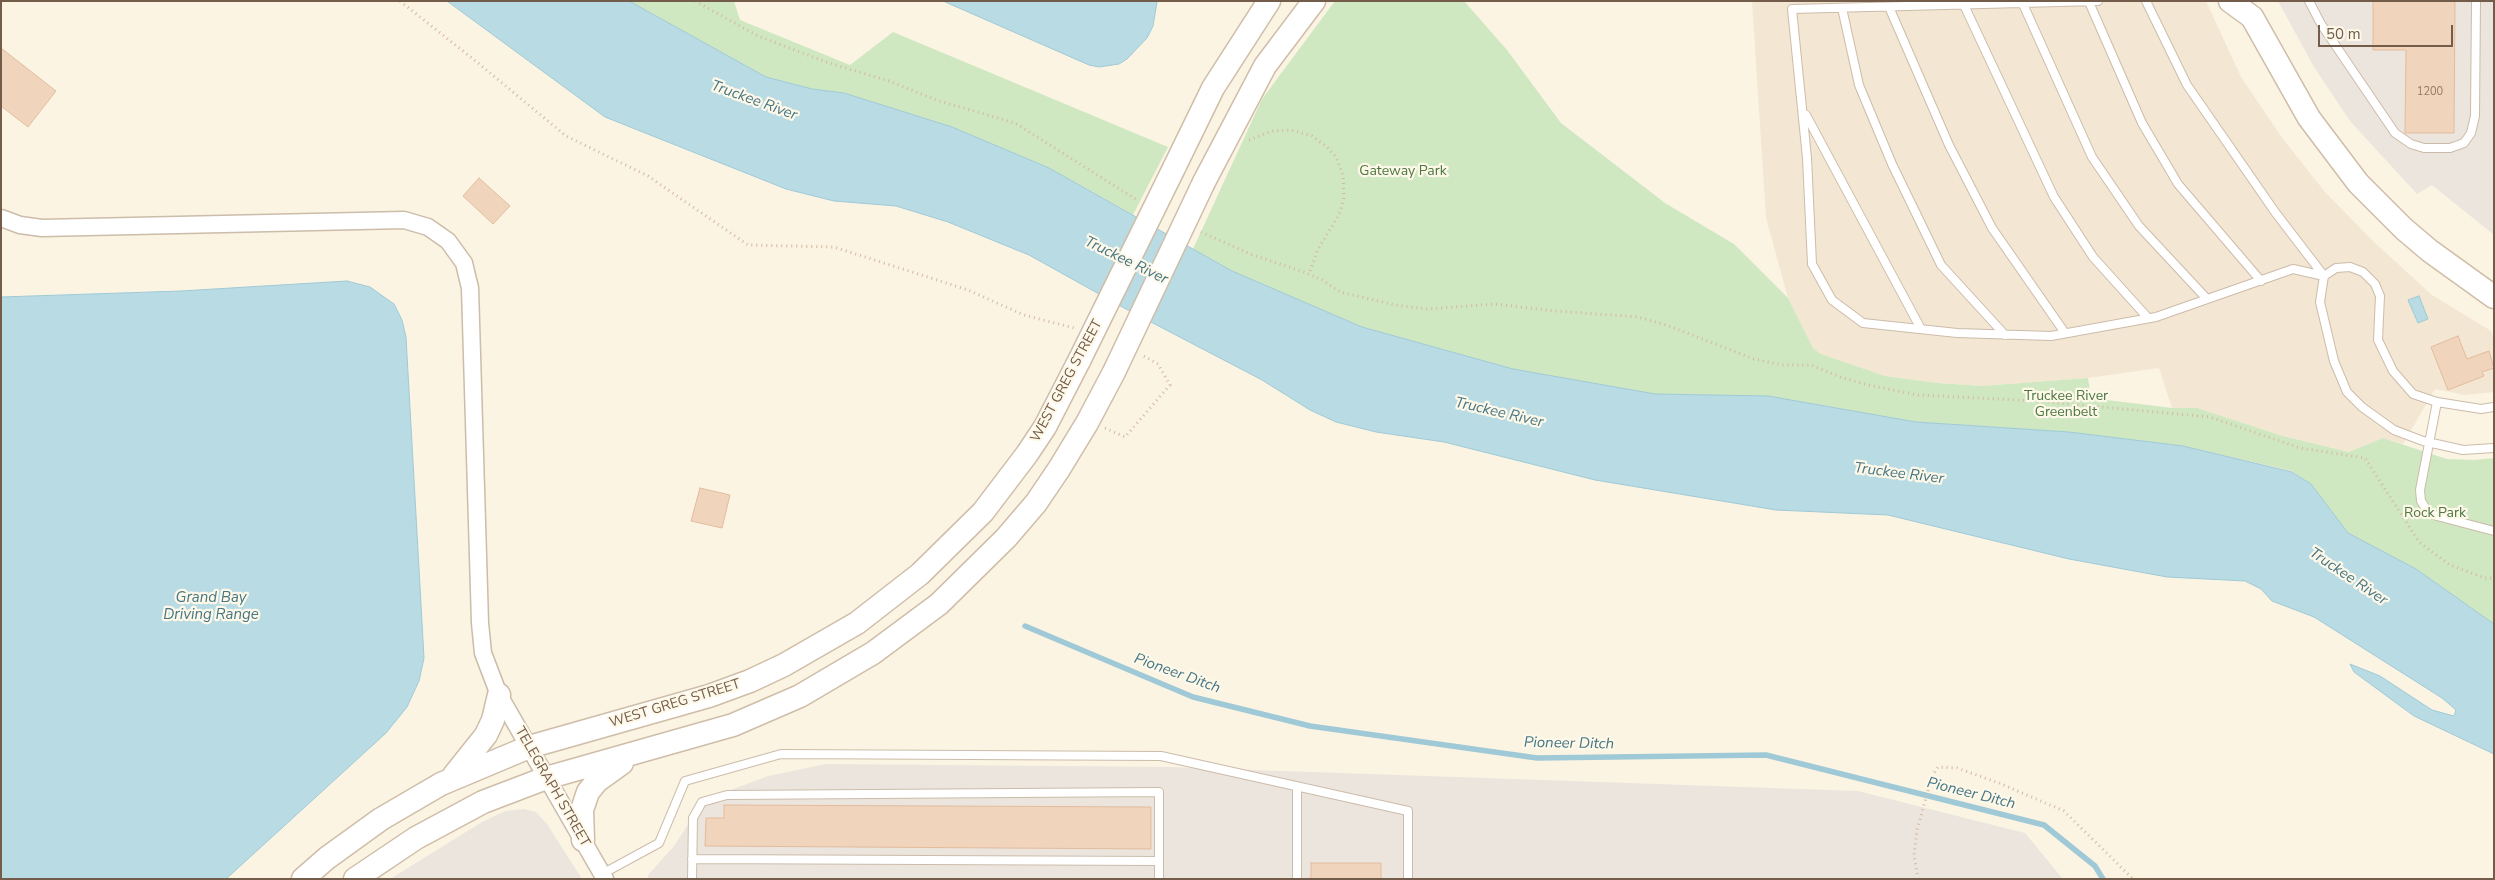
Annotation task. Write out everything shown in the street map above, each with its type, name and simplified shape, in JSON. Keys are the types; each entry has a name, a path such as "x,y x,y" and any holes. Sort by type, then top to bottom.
{"main road":[{"name":"WEST GREG STREET","path":"303,879 327,858 381,819 450,780 529,747 709,696 750,681 784,665 857,623 920,574 983,512 1036,440 1059,402 1213,88 1269,1"},
{"path":"355,879 390,854 483,802 546,778 725,727 776,708 834,678 904,632 968,577 1006,538 1036,503 1087,423 1114,372 1204,182 1266,66 1314,1"},
{"path":"2230,1 2254,9 2309,118 2352,176 2377,203 2430,251 2494,297"},
{"path":"450,780 486,735 493,720 499,694"},
{"path":"583,840 582,810 588,792 597,780 636,753"}],"street":[{"name":"TELEGRAPH STREET","path":"1,218 42,228 404,220 428,227 448,241 464,263 470,288 481,638 487,668 499,694 546,778 604,876"}],"lane":[{"path":"2098,1 1792,9 1804,112 1812,264 1832,300 1863,324 1922,330 2052,336 2148,318 2293,270 2324,276 2336,268 2350,267 2363,272 2375,284 2380,296 2378,340 2393,371 2413,394 2437,402 2481,409 2494,407"},
{"path":"2146,1 2188,85 2275,212 2324,276 2320,302 2334,361 2347,392 2362,407 2394,430 2429,442 2463,450 2494,448"},
{"path":"2308,1 2332,40 2395,132 2410,144 2424,148 2450,148 2464,143 2471,133 2475,116 2476,1"},
{"path":"2089,2 2142,123 2178,184 2261,281"},
{"path":"2023,4 2092,157 2139,226 2208,299"},
{"path":"1964,5 2054,197 2093,257 2148,318"},
{"path":"1889,7 1949,145 1992,228 2065,333"},
{"path":"1842,8 1859,85 1892,164 1941,265 2005,334"},
{"path":"1804,112 1922,330"},
{"path":"2437,402 2420,490 2421,501 2428,512 2494,532"},
{"path":"604,876 659,844 685,781 781,754 1160,756 1297,788 1408,810 1408,879"},
{"path":"1297,788 1297,879"},
{"path":"692,879 692,818 702,802 727,795 1159,792 1159,879"},
{"path":"692,859 1159,860"}],"path":[{"path":"400,1 566,136 648,176 748,245 834,247 968,290 1024,315 1053,324"},
{"path":"695,1 758,36 820,60 863,75 889,81 939,101 1015,123 1142,202"},
{"path":"1246,141 1272,131 1292,130 1312,136 1327,147 1336,157 1343,175 1344,198 1339,215 1318,248 1309,274"},
{"path":"1197,230 1250,254 1309,274 1340,292 1395,306 1427,309 1495,304 1555,312 1638,318 1666,325 1754,359 1782,365 1811,365 1849,380 1918,395 2037,401 2210,417 2300,448 2365,458 2419,542 2450,565 2485,578 2494,578"},
{"path":"1918,879 1914,855 1917,830 1932,776 1938,767 1956,768 2000,783 2064,811 2133,879"}],"shaded area":[{"path":"1752,1 2206,1 2241,77 2283,139 2325,192 2374,242 2432,295 2491,331 2494,337 2494,392 2465,395 2435,389 2403,444 2383,438 2350,452 2283,436 2197,408 2172,408 2159,368 2088,378 1982,386 1937,383 1885,376 1821,354 1813,348 1788,298 1766,218"},
{"path":"2278,1 2494,1 2494,235 2432,185 2417,194 2350,121 2314,67"},
{"path":"826,764 1169,767 1858,791 2025,833 2063,879 648,879 648,875 674,846 704,800 768,776"},
{"path":"524,809 536,812 547,824 582,879 390,879 482,822 505,811"}],"green space":[{"path":"629,1 734,1 740,20 850,65 893,32 1168,147 1133,215 1049,168 952,127 844,93 812,89 766,77"},
{"name":"Gateway Park","path":"1335,1 1464,1 1507,50 1561,123 1665,203 1734,244 1788,298 1813,348 1821,354 1885,376 1937,383 1982,386 2088,378 2091,398 2172,408 2197,408 2283,436 2349,452 2383,438 2447,459 2474,460 2494,458 2494,624 2416,569 2348,533 2311,484 2292,471 2183,446 2069,432 1916,422 1768,396 1655,394 1513,369 1362,327 1232,271 1193,249 1262,99"}],"water":[{"name":"Truckee River","path":"447,1 629,1 766,77 812,89 844,93 952,127 1049,168 1232,271 1362,327 1513,369 1655,394 1768,396 1916,422 2069,432 2183,446 2292,472 2311,484 2348,533 2416,569 2494,624 2494,754 2414,716 2354,672 2350,664 2380,676 2432,710 2454,716 2456,710 2442,698 2314,617 2272,601 2261,589 2245,581 2167,577 2069,559 1888,515 1776,510 1595,480 1444,442 1376,432 1336,422 1310,410 1262,380 1126,309 1029,255 948,222 896,206 834,201 786,189 605,117"},
{"path":"943,1 1157,2 1153,26 1147,38 1127,59 1119,64 1099,67 1089,65"},
{"name":"Grand Bay Driving Range","path":"347,281 370,287 394,304 402,320 406,337 424,658 419,681 407,707 386,733 226,879 1,879 1,297 181,291"},
{"path":"2419,296 2428,319 2418,323 2408,300"}],"building":[{"path":"2373,1 2455,1 2454,133 2405,133 2406,50 2373,50"},
{"path":"1,48 56,91 28,127 1,106"},
{"path":"479,178 510,206 493,224 463,196"},
{"path":"2458,336 2467,359 2489,351 2494,368 2482,372 2484,376 2448,390 2431,347"},
{"path":"700,488 730,495 722,528 691,521"},
{"path":"724,805 1151,807 1151,849 705,846 706,818 724,818"},
{"path":"1311,863 1381,863 1381,879 1311,879"}],"waterway":[{"name":"Pioneer Ditch","path":"1025,626 1193,697 1310,726 1537,758 1766,755 2044,825 2095,866 2103,879"}],"park label":[{"name":"Truckee River Greenbelt","path":"2066,406"},
{"name":"Rock Park","path":"2435,514"}]}
